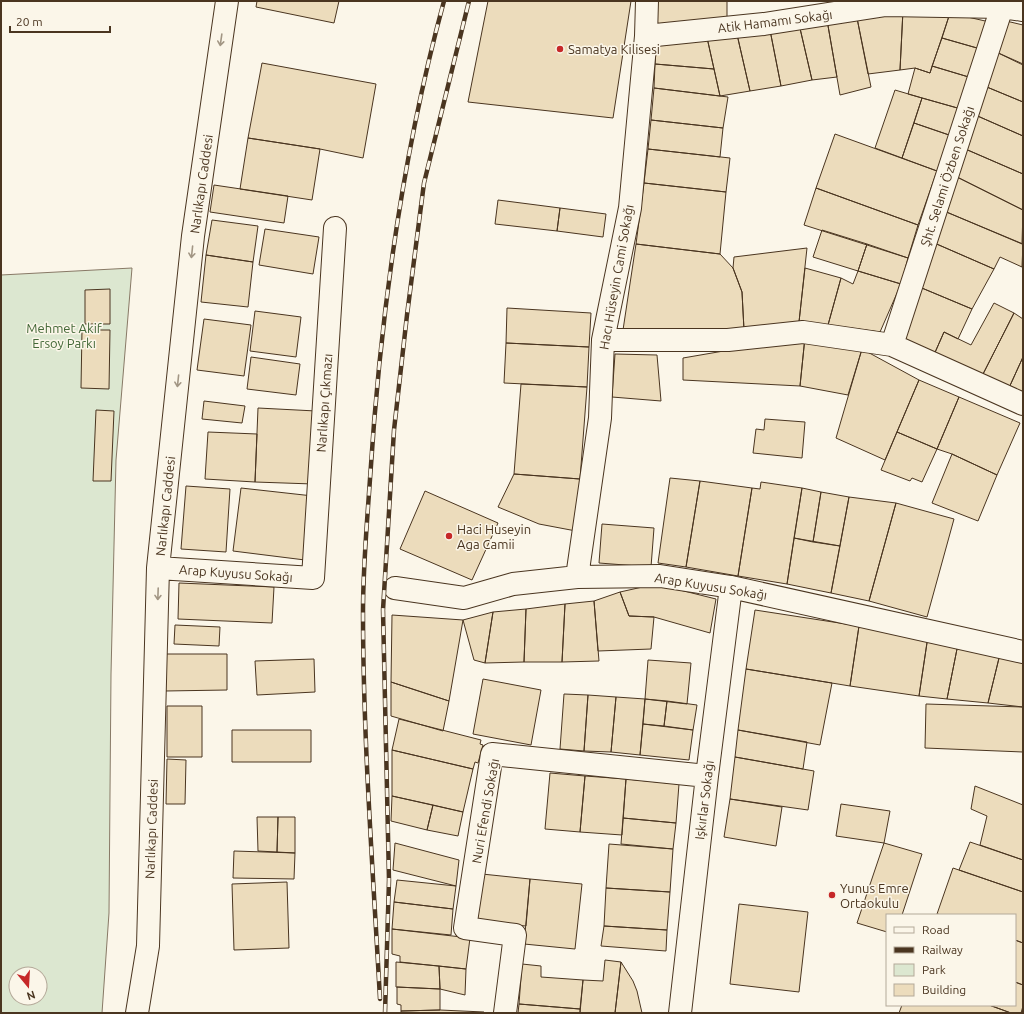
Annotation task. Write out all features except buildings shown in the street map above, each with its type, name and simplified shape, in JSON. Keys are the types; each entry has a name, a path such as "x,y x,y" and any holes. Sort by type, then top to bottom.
{"street":[{"name":"Narlıkapı Caddesi","path":"137,1013 148,946 158,568 193,236 227,1"},
{"name":"Hacı Hüseyin Cami Sokağı","path":"577,577 600,418 603,340 630,208 646,36 647,1"},
{"name":"Atik Hamamı Sokağı","path":"646,36 764,24 886,5 1002,7 1023,10"},
{"name":"Şht. Selami Özben Sokağı","path":"892,345 1002,7"},
{"name":"Narlıkapı Çıkmazı","path":"313,578 335,228"},
{"path":"603,340 728,340 803,332 892,345 1023,404"},
{"name":"Arap Kuyusu Sokağı","path":"158,568 313,578"},
{"name":"Arap Kuyusu Sokağı","path":"395,588 464,598 513,584 577,577 660,576 731,587 1023,652"},
{"name":"Işkırlar Sokağı","path":"680,1013 707,776 731,587"},
{"name":"Nuri Efendi Sokağı","path":"505,1013 515,935 464,928 492,754 707,776"}],"green space":[{"name":"Mehmet Akif Ersoy Parkı","path":"132,268 116,460 111,674 109,913 102,1013 1,1013 1,275"}],"railway":[{"path":"380,999 369,805 363,659 365,545 374,419 395,238 416,118 444,1"},
{"path":"385,1013 389,880 383,610 394,430 424,183 469,1"}],"place":[{"name":"Samatya Kilisesi","path":"560,49"},
{"name":"Haci Huseyin Aga Camii","path":"449,536"},
{"name":"Yunus Emre Ortaokulu","path":"832,895"}]}
